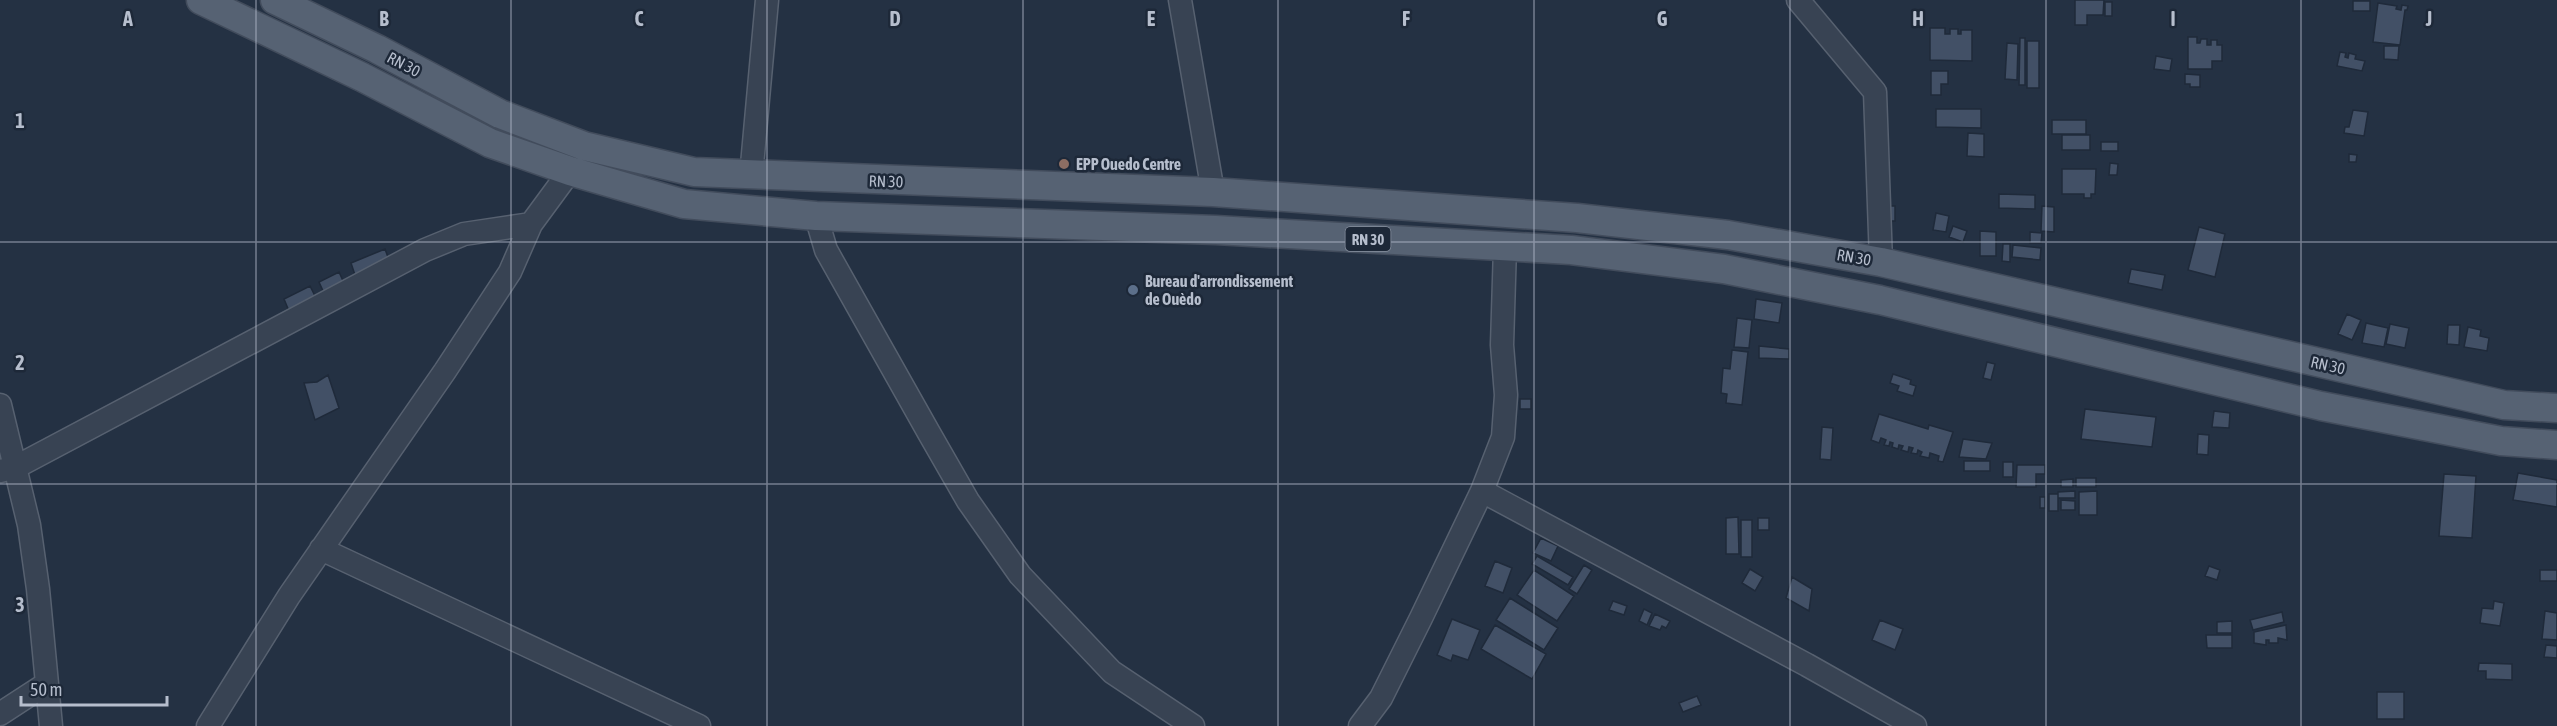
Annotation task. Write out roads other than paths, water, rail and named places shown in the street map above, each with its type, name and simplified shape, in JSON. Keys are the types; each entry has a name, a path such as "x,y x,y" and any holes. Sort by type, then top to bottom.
{"main road":[{"name":"RN 30","path":"201,0 362,76 490,142 570,171 684,204 816,216 1216,230 1571,250 1724,269 1880,300 2321,406 2501,441 2557,445"},
{"name":"RN 30","path":"275,0 377,49 500,114 584,146 694,172 751,176 1213,192 1588,220 1728,235 1881,262 2504,405 2557,408"}],"street":[{"path":"751,176 767,0"},
{"path":"1180,0 1213,192"},
{"path":"1798,0 1875,92 1881,262"},
{"path":"208,726 289,596 445,371 510,272 531,224 570,171"},
{"path":"816,216 826,250 928,433 968,501 1020,575 1112,672 1193,726"},
{"path":"8,469 425,250 464,234 531,224"},
{"path":"1360,726 1381,698 1482,491 1503,437 1506,395 1502,345 1505,247"},
{"path":"0,405 8,469 28,525 38,589 45,684 51,726"},
{"path":"1482,491 1807,665 1915,726"},
{"path":"321,549 699,726"},
{"path":"0,714 45,684"}],"place":[{"name":"EPP Ouedo Centre","path":"1064,164"},
{"name":"Bureau d'arrondissement de Ouèdo","path":"1133,290"}]}
